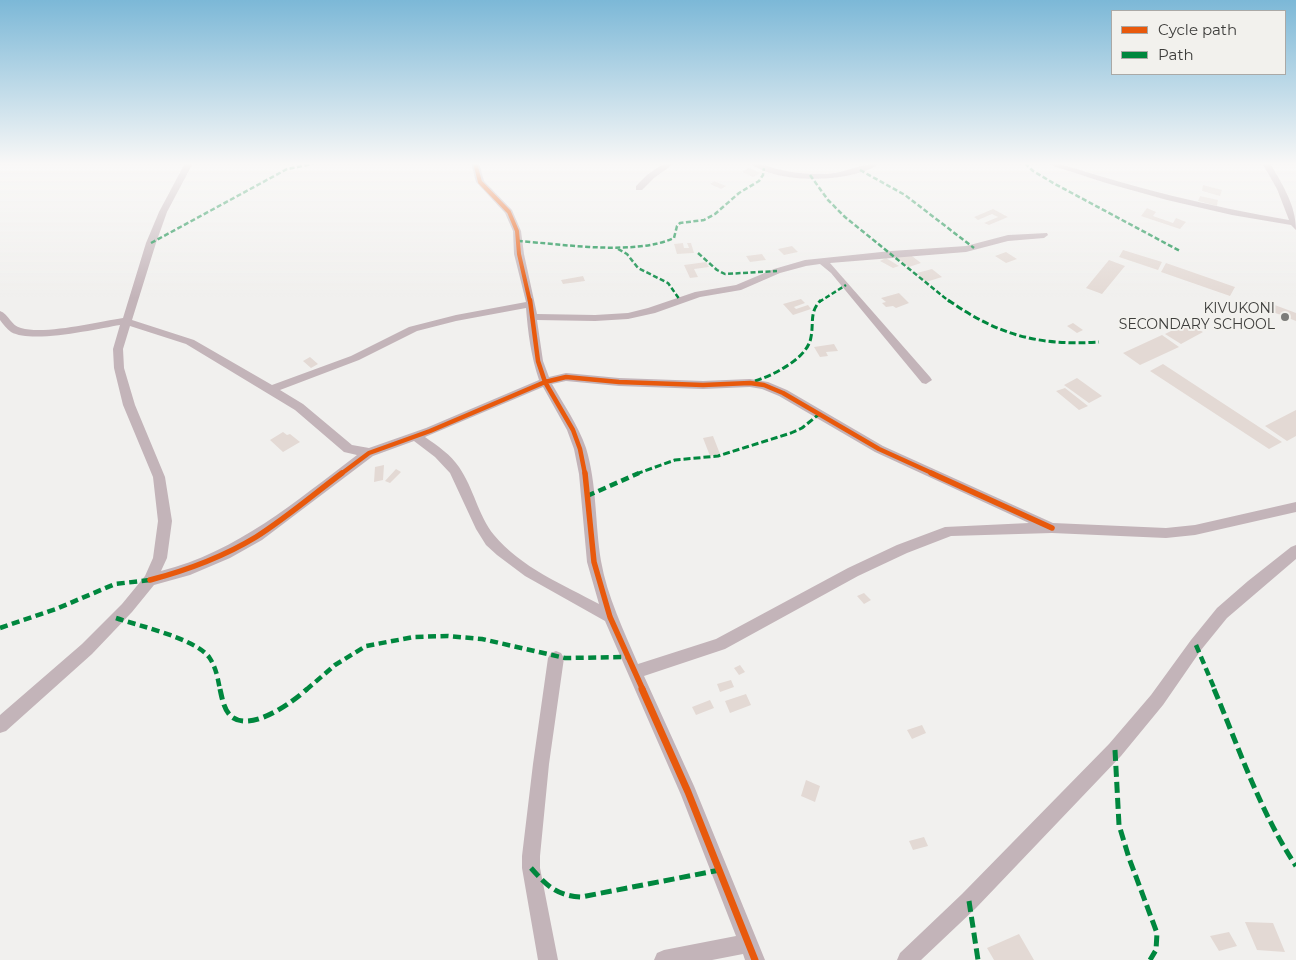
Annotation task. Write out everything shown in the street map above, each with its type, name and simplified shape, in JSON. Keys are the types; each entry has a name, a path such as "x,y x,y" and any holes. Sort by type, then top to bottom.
{"street":[{"path":"0,725 87,649 150,580 160,558 165,521 159,477 129,405 119,368 118,349 125,321 151,243 165,208"},
{"path":"505,208 514,220 517,231 521,264 532,310 534,345 545,382 573,430 580,449 586,474 594,562 610,617 692,801 751,952 664,960"},
{"path":"1207,208 1295,225"},
{"path":"1288,208 1295,225"},
{"path":"271,388 355,358 412,329 456,318 532,310 600,318 638,314 698,294 738,288 790,267 822,261 922,251 966,249 1008,238 1044,235"},
{"path":"822,261 846,285 926,380"},
{"path":"0,314 13,329 31,333 78,329 125,321 190,342 271,388 298,407 348,449 369,453"},
{"path":"150,580 185,572 225,554 257,536 369,453 416,437 555,378 576,377 619,382 703,385 750,383 764,386 783,393 870,445 1052,528"},
{"path":"416,437 434,449 453,467 478,520 491,542 535,574 610,617"},
{"path":"635,672 720,644 845,576 932,537 950,531 1052,528 1166,533 1214,527 1296,507"},
{"path":"907,960 968,901 1115,750 1157,700 1196,645 1222,613 1253,584 1296,551"},
{"path":"548,960 531,868 531,856 540,764 556,658"}],"building":[{"path":"1147,208 1156,212 1153,216 1173,223 1176,218 1186,222 1180,229 1141,216"},
{"path":"993,209 1008,217 989,225 984,223 998,217 992,214 978,220 974,217"},
{"path":"683,243 684,248 689,248 687,243 691,243 694,253 677,254 674,244"},
{"path":"792,246 798,252 784,255 778,249"},
{"path":"1123,250 1162,262 1158,270 1119,257"},
{"path":"1006,252 1017,259 1006,263 995,256"},
{"path":"908,253 921,263 909,267 896,257"},
{"path":"762,254 766,260 750,262 746,256"},
{"path":"886,258 899,266 893,268 880,261"},
{"path":"1109,260 1125,266 1102,294 1086,288"},
{"path":"706,262 709,267 694,269 698,277 690,278 684,265"},
{"path":"1166,263 1235,287 1230,296 1161,272"},
{"path":"932,269 942,277 926,282 917,273"},
{"path":"583,276 585,281 563,284 561,280"},
{"path":"899,293 909,303 896,308 893,306 886,307 882,303 886,302 881,298"},
{"path":"801,299 805,303 794,307 796,309 808,305 811,309 793,315 783,304"},
{"path":"1264,301 1296,313 1296,321 1260,307"},
{"path":"1073,323 1083,330 1077,333 1067,326"},
{"path":"1187,323 1203,332 1181,344 1165,334"},
{"path":"1162,335 1179,347 1140,365 1123,353"},
{"path":"834,344 838,351 826,352 828,356 820,357 814,347"},
{"path":"310,357 318,364 311,368 303,361"},
{"path":"1163,364 1282,442 1269,449 1150,371"},
{"path":"1077,378 1102,396 1089,403 1064,385"},
{"path":"1065,388 1088,406 1079,410 1056,391"},
{"path":"1296,410 1296,436 1287,441 1265,426"},
{"path":"283,432 287,435 290,434 300,442 283,452 270,440"},
{"path":"713,436 720,454 710,456 703,438"},
{"path":"384,465 383,480 374,482 375,467"},
{"path":"396,469 401,472 390,483 385,481"},
{"path":"864,593 871,600 864,604 857,596"},
{"path":"740,665 745,672 739,675 734,668"},
{"path":"731,680 734,687 720,692 717,684"},
{"path":"746,694 751,705 730,713 725,701"},
{"path":"710,700 714,708 696,715 692,707"},
{"path":"922,725 926,733 912,739 907,730"},
{"path":"806,780 820,786 815,802 801,796"},
{"path":"924,837 928,846 913,850 909,841"},
{"path":"1245,922 1273,923 1285,952 1257,950"},
{"path":"1229,932 1237,946 1219,951 1210,936"},
{"path":"1019,934 1034,960 994,960 987,948"}],"marked path":[{"path":"151,243 214,208"},
{"path":"518,241 629,248 646,247 674,238 677,226 680,223 704,220 722,208"},
{"path":"836,208 937,293 986,324 1012,334 1039,341 1068,344 1099,342"},
{"path":"924,208 974,248"},
{"path":"1099,208 1180,251"},
{"path":"618,249 627,254 638,268 668,283 680,300"},
{"path":"698,253 706,258 717,270 725,274 777,271"},
{"path":"755,381 779,371 800,355 811,339 811,322 814,309 822,299 846,285"},
{"path":"587,496 625,478 675,460 718,456 791,433 802,428 818,415"},
{"path":"0,628 56,609 115,584 150,580"},
{"path":"116,618 178,639 207,655 216,671 223,702 231,717 238,720 256,720 272,714 304,692 350,654 366,646 397,639 431,636 465,637 497,642 556,657 574,659 628,657"},
{"path":"1196,645 1264,808 1282,845 1296,866"},
{"path":"1115,750 1119,825 1129,858 1157,933 1156,950 1150,960"},
{"path":"531,868 552,890 572,897 581,897 720,870"},
{"path":"969,901 978,960"}],"cycle path":[{"path":"505,208 509,212 517,231 519,254 531,304 533,334 538,361 545,382 573,430 580,449 585,474 594,562 610,617 688,792 755,960"},
{"path":"150,580 185,571 225,554 257,536 369,453 430,431 545,382 566,377 619,382 703,385 750,383 764,385 783,393 879,449 1052,528"}],"place":[{"name":"KIVUKONI SECONDARY SCHOOL","path":"1285,317"}]}
